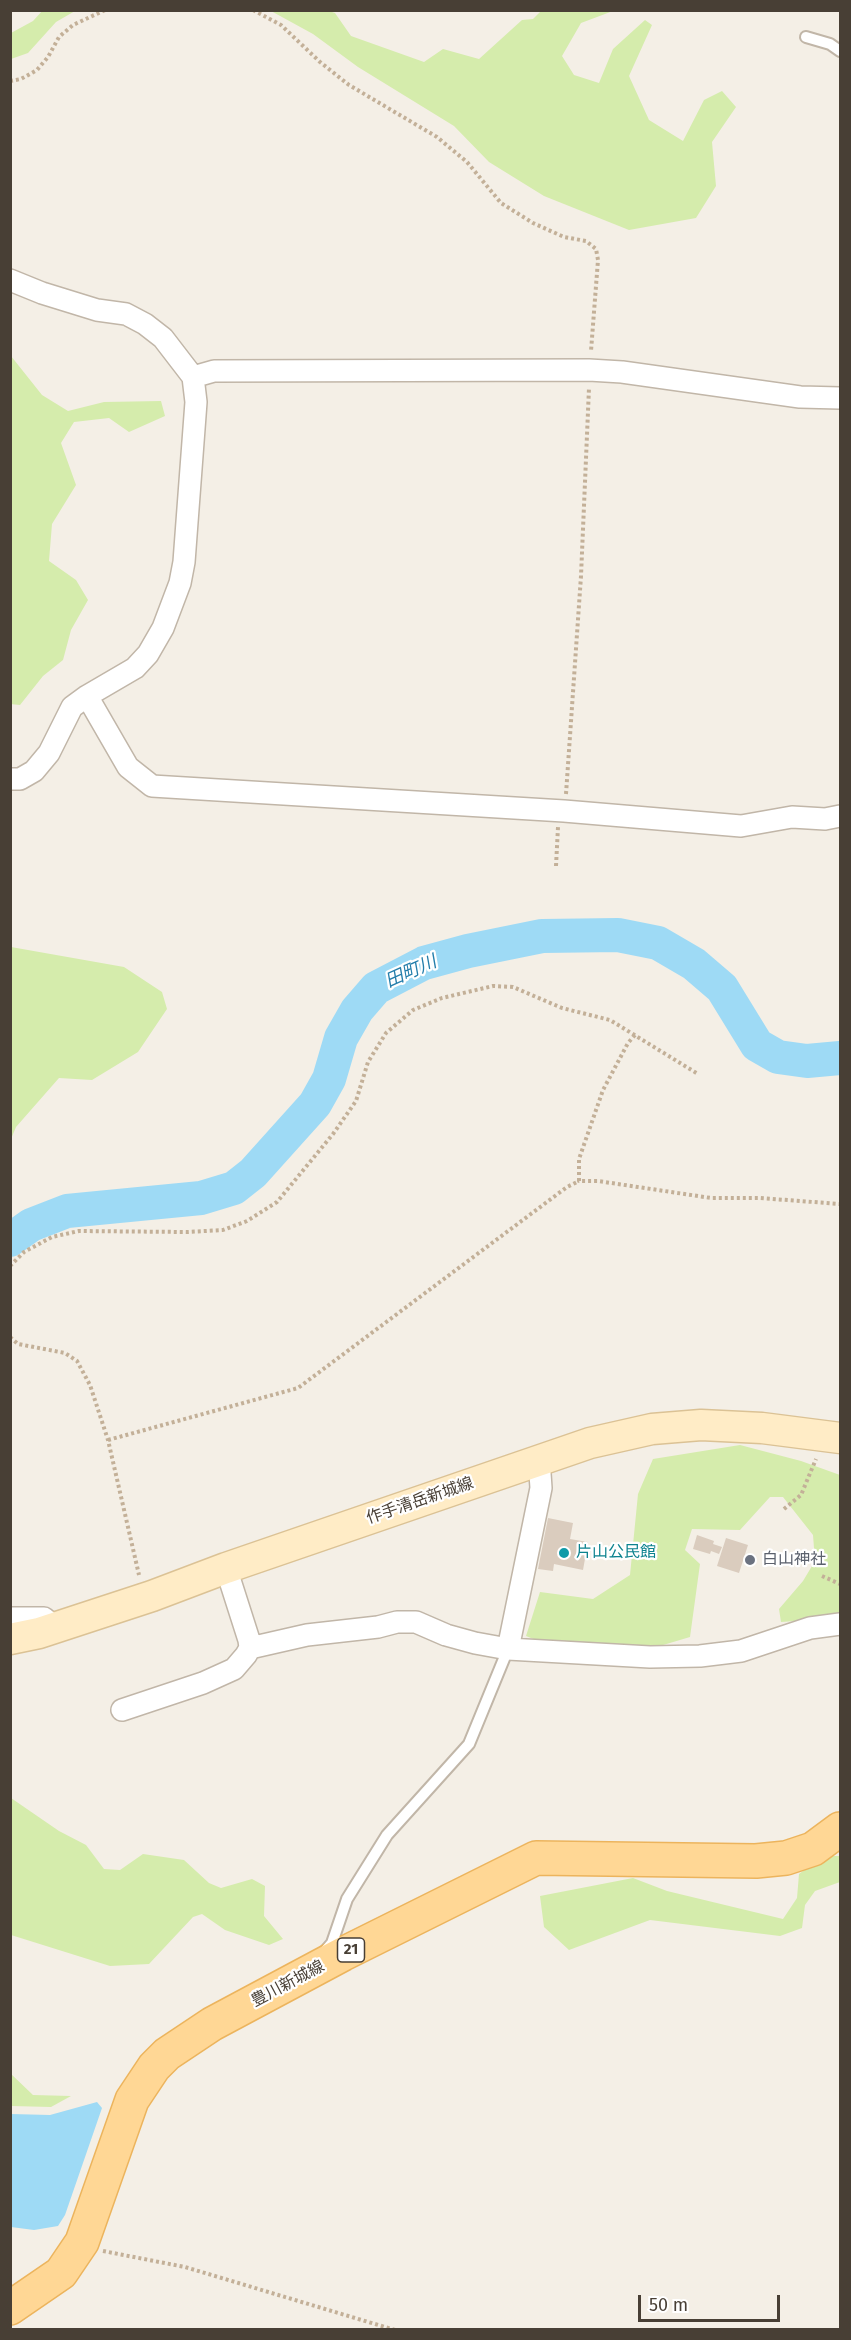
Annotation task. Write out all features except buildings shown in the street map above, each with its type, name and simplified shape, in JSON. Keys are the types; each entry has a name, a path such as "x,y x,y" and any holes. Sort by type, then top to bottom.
{"main road":[{"name":"作手清岳新城線","path":"10,1639 56,1628 152,1596 226,1568 590,1443 662,1428 701,1425 762,1428 830,1437"},
{"name":"豊川新城線","path":"10,2308 61,2272 82,2242 132,2100 154,2067 167,2054 212,2024 536,1858 756,1861 786,1858 813,1849 840,1828"}],"street":[{"path":"10,279 42,293 97,310 126,314 145,324 163,338 193,377 196,402 184,562 180,583 163,628 148,654 135,668 72,707 50,753 34,771 20,779 10,779"},
{"path":"193,377 214,371 590,370 622,372 800,397 840,398"},
{"path":"87,696 128,767 152,786 564,811 741,826 792,817 825,819 840,816"},
{"path":"507,1649 541,1488 539,1459"},
{"path":"226,1568 250,1648"},
{"path":"10,1618 44,1618 56,1628"},
{"path":"122,1710 203,1683 234,1669 250,1648 307,1635 378,1627 397,1622 416,1622 446,1635 507,1649 650,1657 700,1656 741,1651 810,1628 840,1624"}],"lane":[{"path":"806,38 830,44 840,51"},
{"path":"307,1974 332,1943 347,1899 387,1835 468,1744 507,1649"}],"path":[{"path":"10,81 21,79 38,70 59,37 73,25 105,10"},
{"path":"10,1266 24,1252 52,1237 79,1231 223,1230 248,1221 277,1202 333,1134 356,1101 368,1062 386,1033 413,1010 442,998 493,986 513,987 562,1008 610,1020 698,1074"},
{"path":"579,1181 579,1159 603,1090 628,1043 636,1035"},
{"path":"108,1440 298,1388 567,1187 579,1181 598,1181 711,1198 760,1197 840,1204"},
{"path":"10,1337 18,1344 65,1353 77,1361 90,1385 108,1440 140,1579 152,1596"},
{"path":"784,1509 801,1495 818,1455 830,1437"},
{"path":"822,1576 840,1584"},
{"path":"82,2242 98,2250 185,2267 395,2330"}],"green space":[{"path":"43,10 75,11 56,22 28,53 11,59 11,33 33,21"},
{"path":"271,11 329,11 335,13 351,36 424,62 443,49 479,59 522,20 533,19 541,11 613,11 581,23 562,56 574,75 599,83 613,49 645,20 652,25 629,76 649,120 683,141 704,100 722,91 736,107 712,142 716,186 696,218 629,230 544,196 489,162 454,126 358,67 313,34"},
{"path":"11,356 42,395 68,411 104,402 161,401 165,416 129,432 109,418 74,422 61,443 76,485 52,524 49,561 76,580 88,600 71,630 63,660 43,676 20,705 10,704"},
{"path":"11,947 124,967 162,992 167,1009 138,1052 92,1080 59,1078 16,1127 11,1139"},
{"path":"740,1445 801,1461 840,1475 840,1618 781,1622 779,1609 803,1581 815,1561 813,1535 783,1497 770,1497 740,1530 692,1529 685,1550 700,1564 690,1637 653,1648 546,1644 526,1636 540,1592 593,1599 630,1575 638,1494 653,1459"},
{"path":"11,1798 59,1831 86,1845 104,1869 120,1870 143,1854 184,1860 209,1883 221,1888 252,1879 265,1886 264,1916 283,1939 269,1945 225,1930 202,1914 193,1917 149,1964 110,1966 11,1935"},
{"path":"823,1856 840,1856 840,1882 815,1891 805,1905 802,1928 780,1936 650,1920 569,1950 544,1927 540,1896 633,1878 667,1891 783,1919 797,1898 799,1874"},
{"path":"10,2073 33,2095 71,2096 51,2107 11,2106"}],"water":[{"path":"97,2102 102,2108 65,2215 58,2226 34,2230 11,2227 11,2114 50,2115"}],"waterway":[{"name":"田町川","path":"10,1240 31,1225 67,1211 201,1198 234,1188 253,1173 315,1104 329,1079 341,1038 357,1010 376,988 424,963 468,951 542,936 618,935 658,943 694,964 722,988 757,1045 778,1057 807,1061 840,1058"}],"place":[{"name":"片山公民館","path":"564,1553"},
{"name":"白山神社","path":"750,1560"}]}
